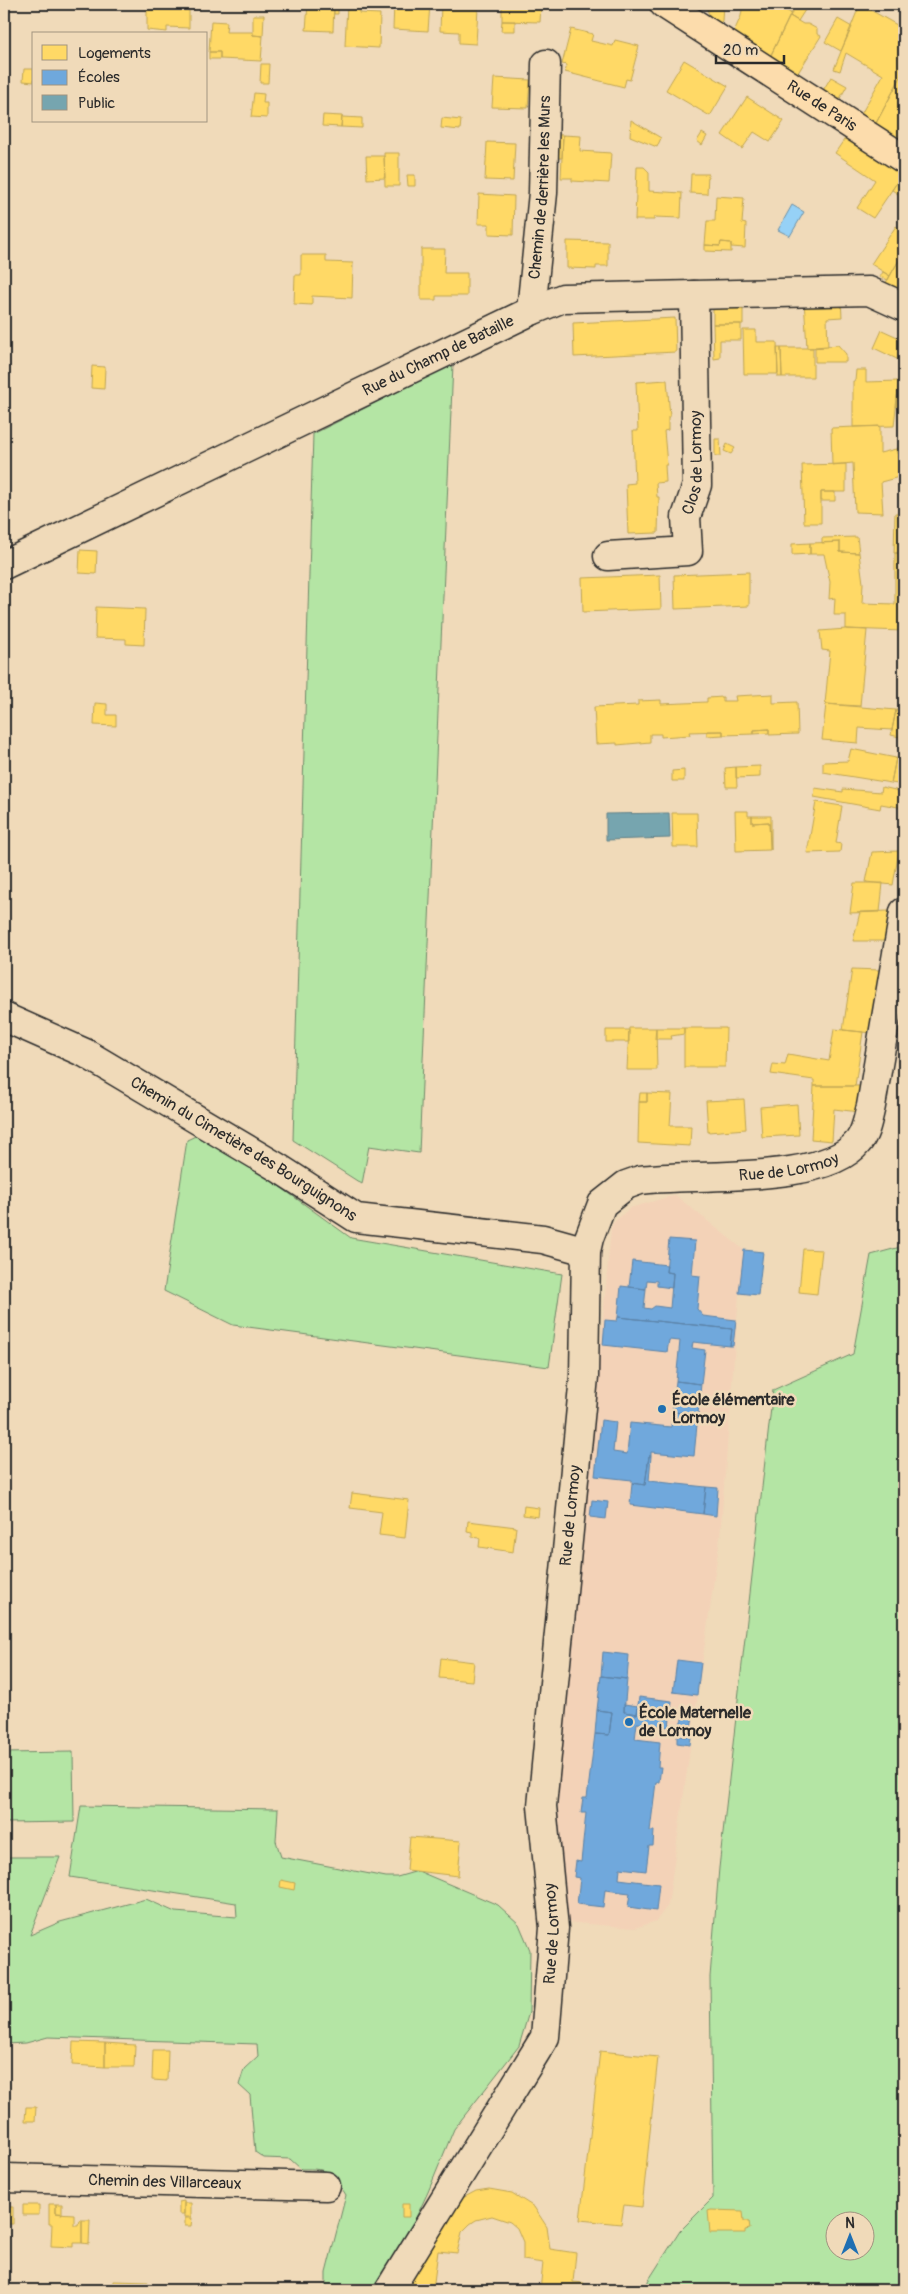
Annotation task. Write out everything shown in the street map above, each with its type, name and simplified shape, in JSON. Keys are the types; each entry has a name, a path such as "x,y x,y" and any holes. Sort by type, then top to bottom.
{"main road":[{"name":"Rue de Paris","path":"664,4 904,159"}],"street":[{"name":"Chemin de derrière les Murs","path":"531,311 543,193 546,64"},
{"name":"Rue du Champ de Bataille","path":"4,565 531,311 563,298 868,291 904,307"},
{"name":"Clos de Lormoy","path":"608,556 688,551 686,517 698,485 694,295"},
{"name":"Rue de Lormoy","path":"389,2290 546,2037 554,1928 542,1806 584,1377 586,1251 589,1238 602,1204 626,1185 654,1178 793,1171 829,1162 842,1156 860,1141 865,1129 880,1053 904,912"},
{"name":"Chemin du Cimetière des Bourguignons","path":"4,1017 85,1053 277,1166 356,1218 543,1239 586,1251"},
{"name":"Chemin des Villarceaux","path":"4,2178 326,2186"}],"shaded area":[{"path":"675,1195 744,1250 763,1252 758,1295 739,1294 720,1537 668,1905 656,1921 635,1928 565,1922 557,1802 585,1522 611,1228 613,1223 630,1208"}],"green space":[{"path":"453,364 419,1153 369,1146 362,1184 293,1140 313,434"},
{"path":"204,1132 351,1238 562,1274 549,1367 233,1325 164,1291 187,1140"},
{"path":"904,1246 904,2290 647,2290 648,2281 680,2231 713,2198 710,1977 719,1868 773,1390 853,1354 871,1255"},
{"path":"73,1752 74,1822 4,1823 4,1753"},
{"path":"81,1806 278,1809 276,1841 281,1857 386,1877 397,1877 418,1871 498,1905 519,1924 530,1950 529,2012 519,2046 454,2129 428,2192 382,2290 326,2290 326,2273 346,2195 329,2173 301,2169 290,2159 264,2158 255,2152 250,2095 239,2085 244,2069 258,2056 257,2044 48,2037 26,2043 4,2044 4,1857 60,1857 30,1935 60,1922 146,1899 175,1912 237,1917 236,1903 70,1877"}],"water":[{"path":"792,205 804,212 790,236 778,230"}],"building: Logements":[{"path":"147,4 189,4 189,28 167,27 167,32 147,30"},
{"path":"308,4 334,4 333,31 306,30"},
{"path":"334,4 338,4 338,14 334,14"},
{"path":"347,4 360,4 359,13 380,14 379,48 345,46"},
{"path":"394,4 430,4 428,31 393,29"},
{"path":"441,4 466,4 466,7 478,8 476,44 459,43 459,32 440,31"},
{"path":"502,4 541,4 540,22 502,21"},
{"path":"705,4 723,4 722,21 719,24 710,17"},
{"path":"743,4 772,4 791,13 769,59 732,36 741,16"},
{"path":"860,4 904,29 904,71 875,125 860,116 883,75 846,53 840,71 834,69"},
{"path":"904,4 904,29 901,27"},
{"path":"796,5 805,10 798,21 790,16"},
{"path":"253,15 264,15 263,36 253,35"},
{"path":"790,16 803,24 808,24 817,29 817,34 821,36 796,76 769,59"},
{"path":"838,19 852,27 841,51 825,42"},
{"path":"211,21 227,22 226,32 252,32 253,35 263,36 261,61 220,59 220,52 209,52"},
{"path":"502,21 515,21 515,31 501,31"},
{"path":"571,29 593,34 591,41 613,46 615,40 639,46 630,80 626,79 624,87 565,72 567,65 562,64"},
{"path":"209,52 220,52 220,59 209,59"},
{"path":"684,60 728,86 710,116 666,90"},
{"path":"261,64 269,64 268,83 260,83"},
{"path":"24,69 32,69 32,82 23,81"},
{"path":"904,71 904,103 899,112 904,115 904,147 875,125"},
{"path":"831,77 847,86 838,102 822,92"},
{"path":"494,78 530,80 528,108 492,107"},
{"path":"254,93 264,94 263,103 267,103 267,118 251,117"},
{"path":"747,97 784,121 770,142 754,132 742,149 722,135"},
{"path":"323,115 342,116 341,127 322,126"},
{"path":"342,117 362,118 362,128 341,127"},
{"path":"442,118 461,120 460,130 441,128"},
{"path":"631,120 661,138 657,147 630,136"},
{"path":"702,133 707,136 702,145 697,141"},
{"path":"548,134 563,135 562,158 547,158"},
{"path":"563,135 581,136 580,151 611,153 609,183 572,181 572,178 561,178"},
{"path":"846,137 902,175 873,218 857,208 875,180 835,153"},
{"path":"487,142 515,143 513,181 485,180"},
{"path":"384,153 399,153 399,186 385,186"},
{"path":"366,156 384,156 385,178 367,179"},
{"path":"637,167 644,167 649,172 649,191 682,193 681,218 654,217 654,220 635,220"},
{"path":"691,174 708,174 707,194 690,193"},
{"path":"407,175 415,175 415,186 408,186"},
{"path":"902,175 904,176 904,198 892,190"},
{"path":"479,194 514,196 513,235 489,234 489,224 478,224"},
{"path":"716,196 744,198 742,223 746,224 745,248 731,247 731,243 721,242 720,246 705,245 707,221 715,221"},
{"path":"896,226 904,232 904,251 890,276 871,264"},
{"path":"567,241 608,242 608,266 596,266 596,269 567,268"},
{"path":"721,242 731,243 731,252 705,251 705,245 720,246"},
{"path":"421,249 445,249 444,273 467,273 467,296 436,296 436,300 421,300"},
{"path":"301,255 326,255 326,262 353,263 352,298 312,296 312,305 294,304 295,275 301,275"},
{"path":"904,261 904,294 884,286 898,262"},
{"path":"883,272 890,276 888,280 880,277"},
{"path":"841,299 842,317 827,318 828,347 807,348 804,300"},
{"path":"743,300 743,324 713,324 713,301"},
{"path":"675,318 676,352 574,357 573,323"},
{"path":"713,324 741,324 741,340 720,340 720,358 714,359"},
{"path":"743,330 756,330 756,342 777,342 778,374 744,374"},
{"path":"882,330 904,340 904,354 901,361 874,348"},
{"path":"838,345 846,354 846,362 815,362 815,347"},
{"path":"777,348 781,348 782,377 778,377"},
{"path":"781,348 813,348 813,377 782,377"},
{"path":"92,366 105,367 104,389 91,388"},
{"path":"856,370 866,370 866,382 899,381 894,426 853,427 853,381 855,381"},
{"path":"667,380 670,417 668,417 668,430 664,431 667,465 665,465 666,482 656,483 657,497 659,497 658,533 628,534 626,484 635,483 633,431 638,431 636,382"},
{"path":"899,381 904,381 904,402 902,403 903,406 896,407"},
{"path":"880,426 880,453 896,449 903,476 881,482 883,513 855,512 853,463 832,465 831,428"},
{"path":"715,439 720,439 721,456 715,456"},
{"path":"727,444 735,448 731,454 724,451"},
{"path":"904,446 904,476 903,476 896,449"},
{"path":"846,464 846,492 821,492 821,523 804,523 802,465"},
{"path":"821,492 835,492 835,501 821,501"},
{"path":"895,513 904,513 904,553 894,553"},
{"path":"857,537 859,553 840,552 840,542 822,543 822,538"},
{"path":"840,542 840,552 859,553 863,583 862,603 895,604 895,553 904,553 904,631 846,629 846,615 834,615 835,598 829,599 830,582 824,554 810,554 810,543"},
{"path":"810,543 810,554 792,555 792,544"},
{"path":"80,550 97,551 96,574 79,573"},
{"path":"749,572 749,606 675,609 674,575"},
{"path":"660,575 661,609 583,612 582,578"},
{"path":"96,607 145,609 144,645 126,644 126,639 95,638"},
{"path":"867,630 860,706 825,704 830,651 822,650 820,631"},
{"path":"773,694 773,703 797,702 798,734 769,735 769,729 754,730 754,734 723,735 723,731 689,732 690,735 661,737 661,734 650,734 650,742 617,745 617,743 596,744 594,707 638,705 638,701 661,700 661,704 707,702 707,698 723,697 723,701 736,701 735,696"},
{"path":"95,703 107,704 107,715 116,715 116,726 94,725"},
{"path":"826,704 896,710 892,730 859,728 858,743 822,740"},
{"path":"896,710 904,711 904,738 891,735"},
{"path":"769,729 769,733 754,734 754,730"},
{"path":"707,731 723,731 723,735 707,736"},
{"path":"851,749 896,758 891,783 823,772 823,762 848,761"},
{"path":"896,758 904,759 904,785 891,783"},
{"path":"760,766 760,777 736,778 736,767"},
{"path":"736,767 737,787 726,787 725,768"},
{"path":"684,770 684,781 672,781 672,771"},
{"path":"882,787 904,792 904,808 881,804 880,809 814,797 815,788 843,792 843,789 881,792"},
{"path":"816,802 842,806 836,843 841,844 840,852 807,853"},
{"path":"735,811 748,811 748,816 752,816 752,823 769,822 770,850 736,851"},
{"path":"672,813 697,813 698,847 673,847"},
{"path":"752,816 771,816 771,850 769,822 752,823"},
{"path":"899,851 893,885 866,882 872,852"},
{"path":"854,883 883,883 880,912 850,913"},
{"path":"889,911 885,941 853,941 860,912"},
{"path":"852,969 880,970 872,1033 843,1030"},
{"path":"629,1028 656,1028 657,1070 627,1070"},
{"path":"656,1028 684,1028 684,1034 671,1036 672,1039 655,1039"},
{"path":"684,1028 726,1028 725,1067 684,1067"},
{"path":"834,1029 863,1032 855,1086 814,1086 814,1080 771,1074 773,1064 785,1065 788,1054 829,1061"},
{"path":"606,1030 629,1030 629,1042 606,1042"},
{"path":"814,1086 863,1086 859,1112 834,1109 832,1141 811,1139"},
{"path":"640,1093 647,1093 647,1102 639,1102"},
{"path":"647,1093 672,1094 670,1126 691,1126 690,1146 638,1143 639,1102 647,1102"},
{"path":"744,1099 746,1129 708,1132 706,1101"},
{"path":"797,1104 799,1135 762,1137 760,1107"},
{"path":"803,1249 822,1250 817,1294 799,1292"},
{"path":"352,1493 409,1500 405,1538 379,1535 382,1512 350,1508"},
{"path":"524,1506 539,1508 538,1517 523,1515"},
{"path":"468,1521 516,1527 513,1552 479,1547 480,1538 472,1537 472,1532 467,1531"},
{"path":"441,1658 474,1662 472,1681 439,1678"},
{"path":"410,1837 461,1841 458,1876 407,1870"},
{"path":"281,1880 295,1883 294,1890 280,1887"},
{"path":"73,2042 105,2043 105,2067 72,2065"},
{"path":"105,2043 135,2045 134,2067 105,2067"},
{"path":"153,2050 168,2050 167,2081 152,2080"},
{"path":"600,2051 658,2057 642,2207 624,2205 621,2224 580,2220"},
{"path":"26,2107 36,2107 35,2121 25,2121"},
{"path":"489,2189 512,2193 534,2207 547,2227 550,2249 576,2253 573,2282 584,2283 583,2290 540,2290 543,2263 523,2260 523,2242 517,2228 510,2222 492,2216 476,2220 462,2232 457,2253 438,2251 433,2290 400,2290 455,2202 476,2191"},
{"path":"184,2201 184,2214 179,2214 179,2202"},
{"path":"184,2203 191,2203 191,2217 184,2217"},
{"path":"49,2204 56,2204 56,2213 74,2214 74,2225 78,2225 79,2220 82,2220 82,2243 73,2243 73,2247 51,2246 52,2224 49,2224"},
{"path":"56,2204 62,2204 62,2214 56,2213"},
{"path":"402,2204 409,2204 409,2217 402,2217"},
{"path":"23,2205 39,2205 39,2215 23,2215"},
{"path":"4,2207 13,2207 13,2224 4,2224"},
{"path":"708,2211 743,2211 744,2221 749,2221 750,2229 745,2230 745,2233 710,2233"},
{"path":"185,2218 192,2218 191,2226 185,2226"},
{"path":"82,2220 90,2220 89,2244 82,2243"},
{"path":"114,2281 148,2282 147,2290 113,2290"}],"building: Écoles":[{"path":"669,1239 695,1241 692,1275 700,1276 697,1309 703,1316 736,1320 733,1346 730,1346 732,1329 618,1317 621,1286 646,1289 644,1308 651,1309 655,1306 670,1308 673,1273 666,1272"},
{"path":"744,1250 763,1252 758,1295 739,1293"},
{"path":"632,1261 667,1265 666,1272 673,1273 672,1288 657,1286 657,1281 647,1280 646,1289 629,1287"},
{"path":"618,1317 732,1329 730,1346 693,1342 692,1348 705,1350 701,1384 676,1381 680,1341 669,1340 667,1352 603,1345 605,1320 617,1321"},
{"path":"676,1381 701,1384 698,1414 672,1412"},
{"path":"672,1412 698,1414 694,1456 651,1452 645,1485 632,1483 632,1480 595,1476 601,1420 616,1422 613,1452 627,1454 630,1423 671,1427"},
{"path":"649,1456 651,1456 649,1481 706,1487 703,1514 630,1505 632,1483 645,1485"},
{"path":"706,1487 718,1488 716,1516 703,1514"},
{"path":"592,1500 608,1502 606,1519 590,1517"},
{"path":"603,1652 629,1655 627,1679 601,1676"},
{"path":"677,1660 701,1663 697,1695 673,1692"},
{"path":"601,1676 627,1679 624,1712 637,1714 639,1697 672,1701 669,1727 637,1723 635,1739 660,1742 658,1767 661,1767 659,1782 656,1782 650,1831 654,1831 653,1846 649,1846 646,1871 620,1868 619,1879 659,1884 656,1911 628,1907 630,1893 605,1890 603,1907 577,1904 580,1878 574,1877 576,1861 581,1862 586,1813 581,1813 583,1798 587,1798 595,1734 609,1735 612,1712 597,1710"},
{"path":"624,1704 638,1706 637,1714 624,1712"},
{"path":"597,1710 612,1712 609,1735 595,1734"},
{"path":"693,1716 691,1728 679,1726 682,1719"},
{"path":"677,1736 691,1737 690,1745 677,1743"}],"building: Public":[{"path":"669,813 670,838 606,840 606,814"}],"place":[{"name":"École élémentaire Lormoy","path":"662,1409"},
{"name":"École Maternelle de Lormoy","path":"629,1722"}]}
